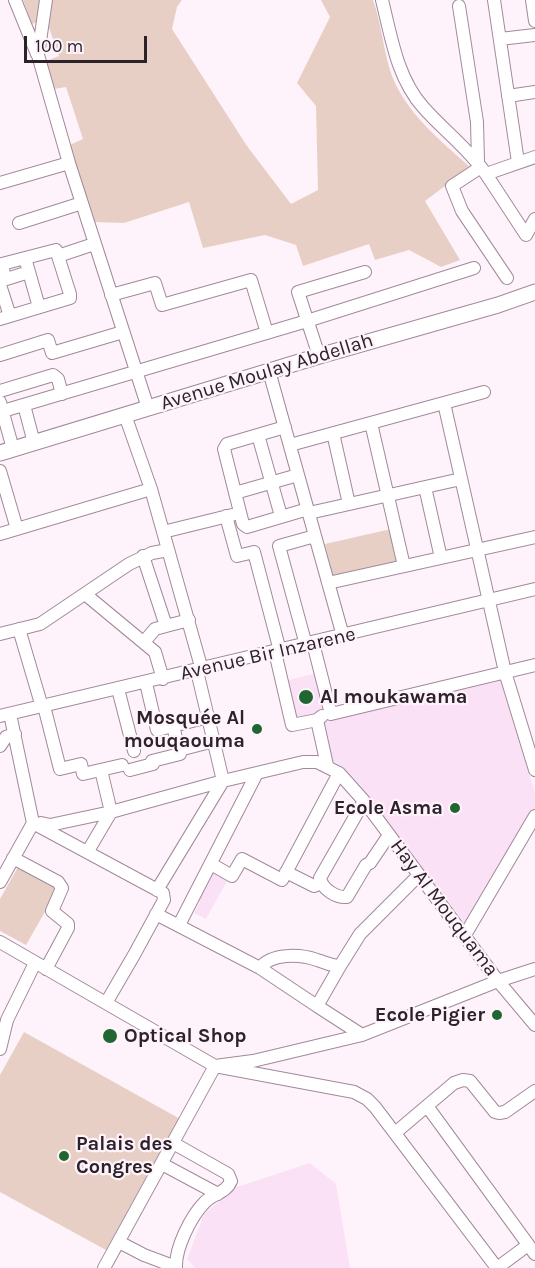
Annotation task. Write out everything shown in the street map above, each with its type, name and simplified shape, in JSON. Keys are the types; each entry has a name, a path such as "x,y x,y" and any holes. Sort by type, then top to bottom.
{"main road":[{"name":"Avenue Moulay Abdellah","path":"6,451 535,292"}],"street":[{"path":"15,0 38,55 94,244 148,408"},
{"path":"38,55 45,0"},
{"path":"382,0 397,59 406,83 422,106 481,168 526,234 535,219"},
{"path":"495,0 518,162"},
{"path":"532,0 535,21"},
{"path":"459,6 477,122 481,168"},
{"path":"500,39 535,35"},
{"path":"508,96 535,92"},
{"path":"507,278 462,211 452,186 481,168 518,162 535,156"},
{"path":"0,183 69,163"},
{"path":"19,223 82,204"},
{"path":"58,255 94,244"},
{"path":"56,250 58,255 70,298 5,317 2,264 56,250"},
{"path":"25,258 39,308"},
{"path":"6,451 2,414 24,405 307,321 474,268"},
{"path":"2,282 29,272"},
{"path":"319,356 298,292 365,272"},
{"path":"111,295 155,283 162,306 251,280 267,333"},
{"path":"0,355 48,340 52,353 123,332"},
{"path":"269,371 343,636"},
{"path":"0,392 53,375 58,379 62,394"},
{"path":"290,445 484,392"},
{"path":"444,403 505,672 535,770"},
{"path":"24,405 34,443"},
{"path":"125,415 151,489 189,620 223,781 157,890"},
{"path":"371,423 404,566"},
{"path":"285,427 227,444 224,448 243,524 247,527 281,516 349,504 461,479"},
{"path":"333,433 349,504"},
{"path":"258,435 281,516"},
{"path":"0,471 18,529"},
{"path":"235,493 298,475"},
{"path":"425,487 441,558"},
{"path":"0,534 151,489"},
{"path":"163,532 240,513"},
{"path":"226,516 237,556 254,552 278,652 292,725 535,665"},
{"path":"315,536 279,546 331,714"},
{"path":"328,583 535,537"},
{"path":"0,634 40,624 143,556 168,550"},
{"path":"143,556 165,626"},
{"name":"Avenue Bir Inzarene","path":"5,715 278,652 535,589"},
{"path":"85,594 155,652 163,679"},
{"path":"144,642 155,629 189,620"},
{"path":"20,629 60,769 81,764 83,774 153,764 152,761 180,754 173,726"},
{"path":"146,683 157,730 208,717"},
{"path":"118,689 134,751"},
{"path":"0,882 33,822 15,734 5,715"},
{"path":"317,720 327,765"},
{"path":"0,746 6,737 15,734"},
{"path":"179,750 214,741"},
{"name":"Hay Al Mouquama","path":"33,822 51,825 111,812 303,762 327,765 339,772 364,801 498,981 535,1025"},
{"path":"88,851 111,812 101,770"},
{"path":"211,864 232,876 242,859 282,880 339,772"},
{"path":"178,925 257,773"},
{"path":"364,801 320,878 324,888 342,898 347,897 366,865 370,863 389,835"},
{"path":"465,935 535,816"},
{"path":"33,822 164,893 164,900 106,1003"},
{"path":"14,858 58,882 62,888 52,911 68,924 68,928 46,969"},
{"path":"286,872 314,886 321,883"},
{"path":"317,1006 360,934 419,875"},
{"path":"156,914 261,968 362,1035"},
{"path":"0,942 214,1066 354,1092 367,1099 497,1268 532,1249 427,1106"},
{"path":"261,968 268,961 287,956 315,959 329,965 340,966"},
{"path":"0,1049 4,1018 35,963"},
{"path":"214,1066 253,1061 362,1035 498,981 535,969"},
{"path":"104,1268 214,1066"},
{"path":"395,1133 454,1083 463,1080 470,1081 495,1112 499,1113 505,1112 535,1091"},
{"path":"119,1242 144,1256 176,1267 177,1255 187,1231 205,1202 228,1187 231,1181 228,1174 173,1143"},
{"path":"162,1164 218,1194"}],"shaded area":[{"path":"23,0 182,0 177,7 172,29 247,146 291,204 318,190 316,106 297,83 330,17 321,0 373,0 389,67 398,90 426,126 470,167 425,201 460,260 441,267 409,250 375,260 369,244 303,266 296,245 265,235 203,248 189,202 124,223 93,222 70,145 83,139 66,87 54,89 46,61 59,56 46,19 32,24"},
{"path":"391,529 399,563 333,578 325,544"},
{"name":"Al moukawama","path":"317,673 327,713 294,721 285,681"},
{"name":"Ecole Asma","path":"499,676 535,793 535,823 472,932 342,766 332,761 321,720"},
{"path":"18,867 58,889 26,945 0,931 0,899"},
{"path":"215,869 225,875 223,879 227,881 206,919 194,913 200,902 198,899"},
{"path":"24,1032 182,1120 106,1250 0,1192 0,1075"},
{"path":"310,1163 336,1184 350,1268 195,1268 187,1259 204,1214 237,1187"}],"place":[{"name":"Al moukawama","path":"306,697"},
{"name":"Mosquée Al mouqaouma","path":"257,729"},
{"name":"Ecole Asma","path":"455,808"},
{"name":"Ecole Pigier","path":"497,1015"},
{"name":"Optical Shop","path":"110,1036"},
{"name":"Palais des Congres","path":"64,1156"}]}
